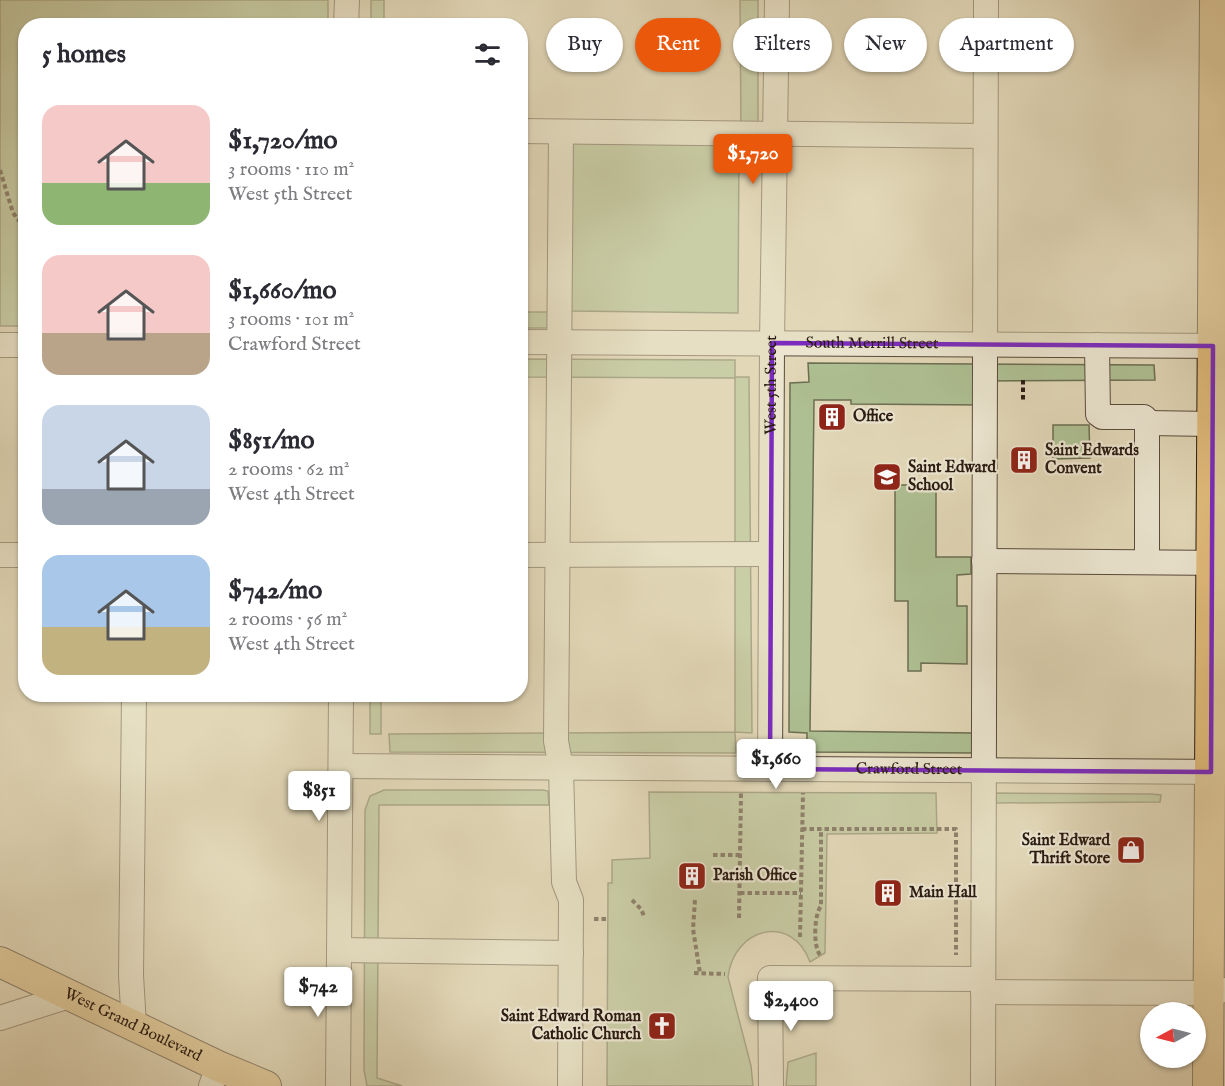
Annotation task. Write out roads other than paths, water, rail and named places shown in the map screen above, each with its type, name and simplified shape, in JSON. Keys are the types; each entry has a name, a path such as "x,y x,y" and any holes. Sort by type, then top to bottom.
{"main road":[{"path":"1208,1086 1217,991 1219,479 1212,424 1219,346 1219,134 1215,0"},
{"name":"West Grand Boulevard","path":"0,962 134,1026 214,1076 266,1086"}],"street":[{"path":"346,18 347,0"},
{"name":"West 5th Street","path":"770,769 772,343 777,0"},
{"path":"983,1086 986,0"},
{"path":"528,131 984,136"},
{"path":"561,132 556,753 561,768 564,882 571,900 570,1086"},
{"name":"South Merrill Street","path":"528,342 1219,346"},
{"path":"0,345 18,345"},
{"path":"1097,345 1098,414 1102,417 1144,417 1147,423 1147,562"},
{"path":"1147,423 1212,424"},
{"path":"528,555 771,554"},
{"path":"0,555 18,555"},
{"path":"984,561 1218,562"},
{"path":"134,702 131,975 134,1026"},
{"path":"338,1086 341,702"},
{"name":"Crawford Street","path":"341,766 1218,772"},
{"path":"339,950 571,953"},
{"path":"771,1086 770,978 983,986 1217,991"},
{"path":"0,1018 69,996"}],"place":[{"name":"Office","path":"832,417"},
{"name":"Saint Edwards Convent","path":"1024,460"},
{"name":"Saint Edward School","path":"887,477"},
{"name":"Saint Edward Thrift Store","path":"1131,850"},
{"name":"Parish Office","path":"692,876"},
{"name":"Main Hall","path":"888,893"},
{"name":"Saint Edward Roman Catholic Church","path":"662,1026"}]}
